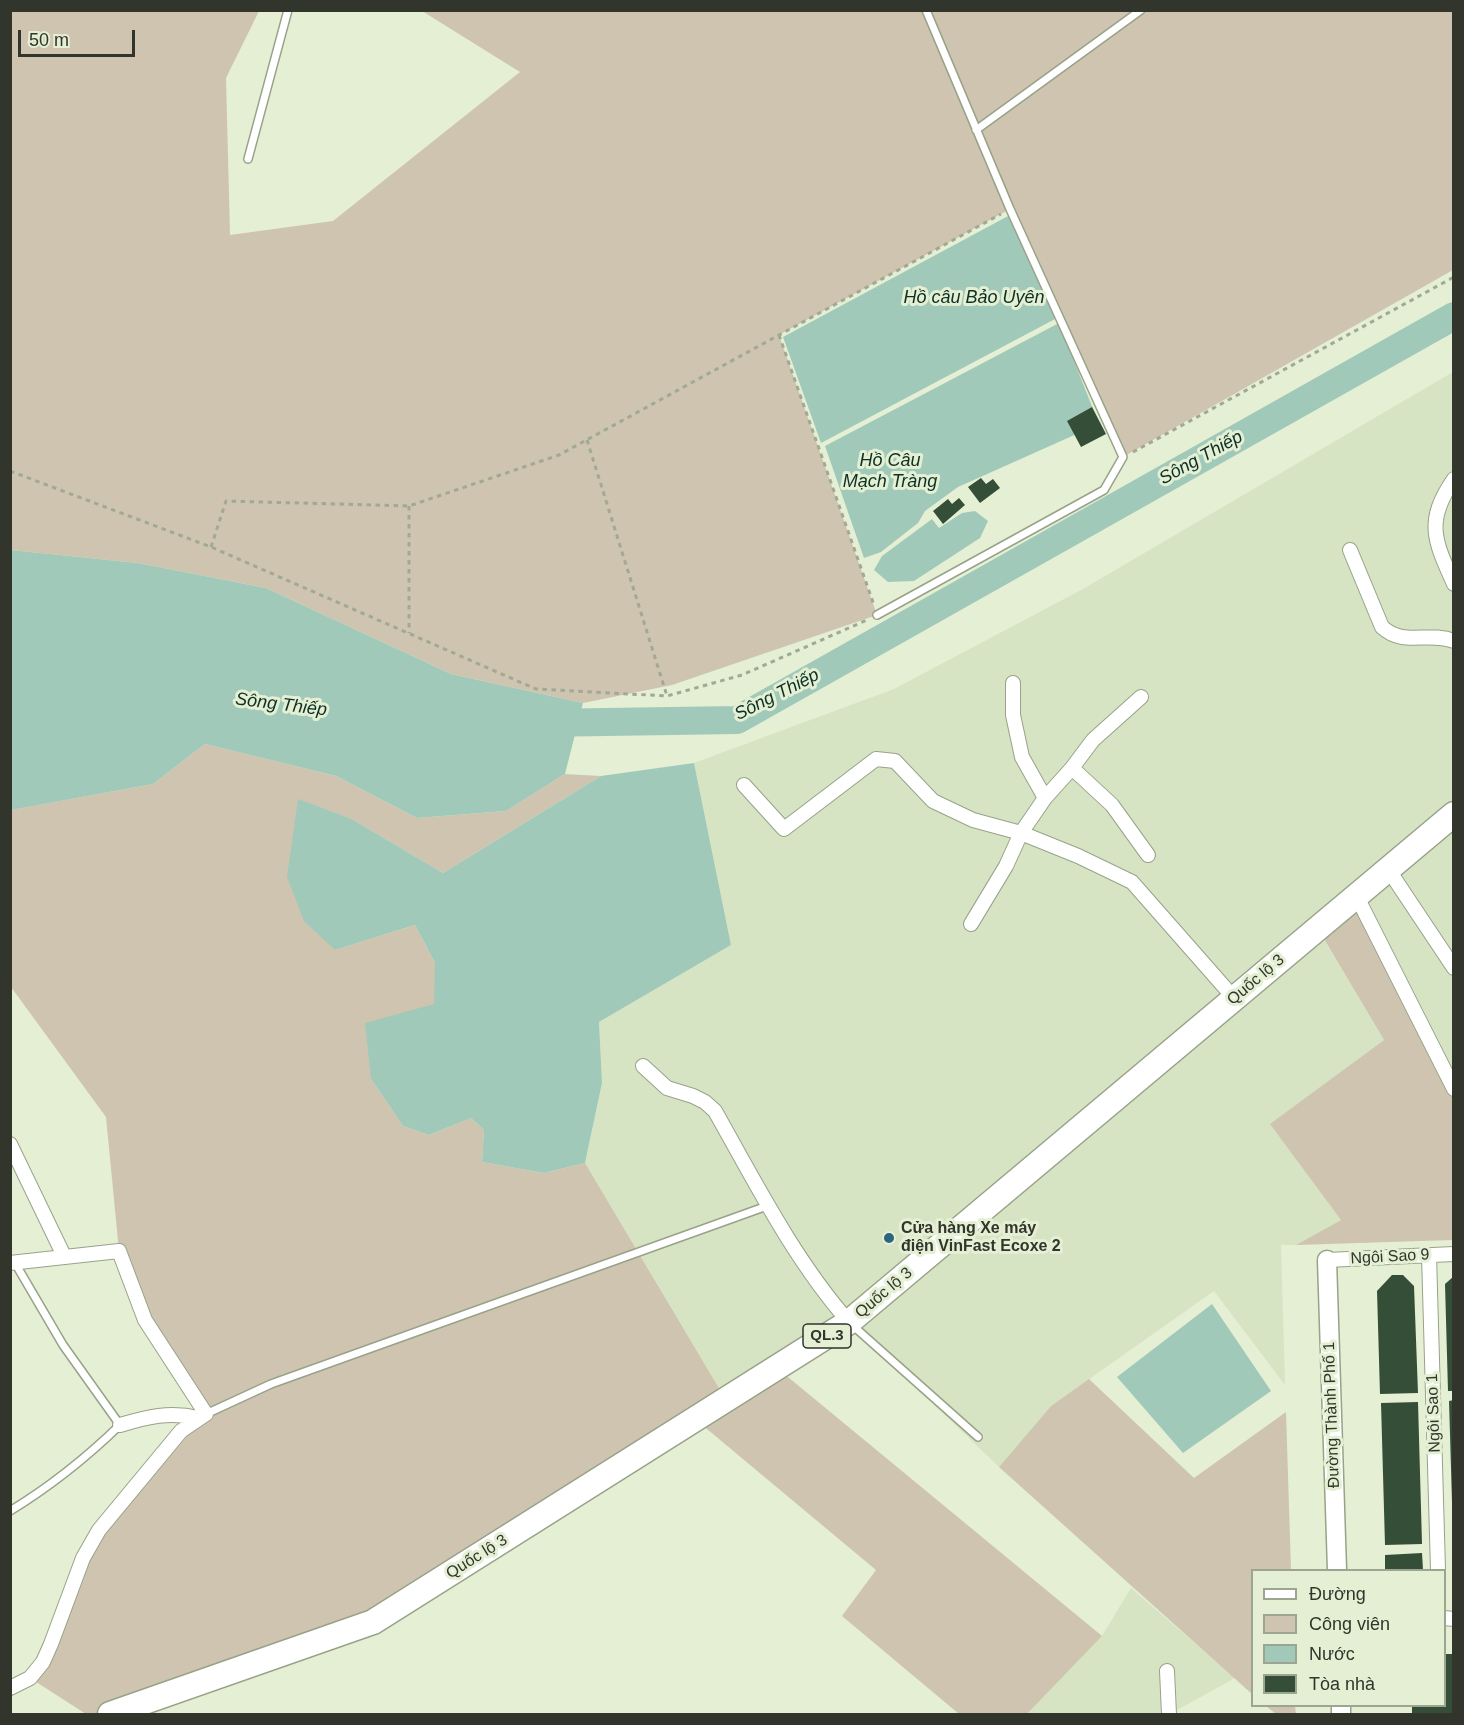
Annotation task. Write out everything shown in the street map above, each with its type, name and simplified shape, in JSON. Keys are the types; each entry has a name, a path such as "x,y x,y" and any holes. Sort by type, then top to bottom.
{"highway":[{"name":"Quốc lộ 3","path":"110,1714 373,1622 849,1322 1388,869 1451,820"}],"street":[{"path":"1454,479 1438,506 1435,515 1435,535 1454,584"},
{"path":"1350,550 1382,627 1392,636 1406,638 1441,636 1454,641"},
{"path":"1013,683 1013,715 1022,758 1045,798"},
{"path":"971,924 1006,866 1021,833 1045,798 1093,740 1141,697"},
{"path":"744,784 784,829 876,759 895,761 933,801 973,820 1021,833 1078,856 1132,882 1234,998"},
{"path":"1072,768 1112,805 1148,855"},
{"path":"1388,869 1454,968"},
{"path":"1357,897 1454,1089"},
{"path":"643,1066 667,1088 693,1096 716,1111 768,1206 831,1302 849,1322"},
{"path":"10,1144 64,1256"},
{"path":"13,1263 119,1251 145,1320 202,1416"},
{"name":"Ngôi Sao 9","path":"1327,1260 1454,1254"},
{"name":"Ngôi Sao 1","path":"1429,1255 1438,1569"},
{"name":"Đường Thành Phố 1","path":"1327,1260 1337,1569"},
{"path":"120,1425 150,1416 180,1414 202,1416"},
{"path":"10,1688 30,1678 43,1662 83,1558 99,1530 181,1431 202,1416"},
{"path":"1167,1671 1168,1714"}],"lane":[{"path":"248,159 288,10"},
{"path":"877,615 1104,490 1123,457 1010,208 926,10"},
{"path":"976,130 1141,10"},
{"path":"202,1416 271,1384 768,1206"},
{"path":"10,1511 43,1490 88,1456 120,1425 63,1345 13,1263"},
{"path":"849,1322 978,1437"}],"path":[{"path":"211,547 226,501 409,506 559,455 1010,208"},
{"path":"1123,457 1454,277"},
{"path":"10,471 211,547 536,689 667,696 742,675 877,615 779,335"},
{"path":"586,440 667,696"},
{"path":"409,506 409,634"}],"shaded area":[{"path":"1453,372 1453,1097 1357,897 1318,930 1384,1040 1271,1124 1341,1220 1296,1245 1281,1245 1285,1385 1214,1291 1051,1406 999,1467 849,1323 726,1400 585,1163 602,1083 599,1022 731,945 694,763 894,689 1083,589"},
{"path":"1131,1588 1235,1678 1170,1714 1027,1714 1102,1636"}],"green space":[{"path":"10,11 259,11 226,78 230,235 333,221 520,72 422,11 1453,11 1453,270 1123,457 1010,209 779,335 877,615 672,685 583,703 451,674 266,588 138,563 11,550"},
{"path":"205,744 336,776 417,818 506,811 565,774 601,776 443,873 352,819 298,800 335,950 415,925 435,963 435,1004 371,1079 403,1126 429,1135 471,1118 484,1130 482,1162 544,1173 585,1163 726,1400 777,1368 1102,1636 1027,1714 959,1714 842,1616 876,1570 695,1419 373,1622 110,1714 86,1714 30,1678 83,1558 206,1414 145,1320 119,1251 106,1117 11,987 10,810 153,784"},
{"path":"1357,897 1453,1097 1453,1240 1296,1245 1341,1220 1270,1124 1384,1040 1318,929"},
{"path":"1089,1379 1194,1478 1286,1412 1291,1569 1251,1569 1251,1693 999,1467 1051,1406"},
{"path":"1267,1707 1295,1707 1296,1714 1276,1714"}],"water":[{"name":"Hồ câu Bảo Uyên","path":"1010,215 1057,318 821,443 783,337"},
{"name":"Hồ Câu Mạch Tràng","path":"1059,323 1099,424 958,487 925,511 918,523 881,552 864,558 825,446"},
{"path":"975,511 988,521 980,538 914,581 888,582 874,570 882,556 932,519 939,528 962,513"},
{"path":"11,550 138,563 266,588 451,674 583,703 565,774 506,811 417,818 336,776 205,744 153,784 11,810"},
{"path":"694,763 731,945 599,1022 602,1083 585,1163 544,1173 482,1162 484,1130 471,1118 429,1135 403,1126 371,1079 365,1023 434,1004 435,963 415,925 335,950 304,921 287,877 298,799 352,819 443,873 601,776"},
{"path":"1212,1304 1271,1391 1183,1453 1117,1377"}],"building":[{"path":"1092,407 1106,434 1081,447 1067,421"},
{"path":"981,478 986,484 993,479 1000,488 980,503 968,487"},
{"path":"959,498 965,505 943,524 933,511 948,499 952,504"},
{"path":"1392,1275 1403,1275 1414,1286 1418,1393 1380,1394 1377,1291"},
{"path":"1454,1276 1454,1391 1448,1391 1445,1284"},
{"path":"1454,1400 1454,1502 1452,1502 1449,1401"},
{"path":"1418,1402 1422,1544 1385,1545 1381,1403"},
{"path":"1422,1553 1423,1569 1385,1569 1385,1555"},
{"path":"1446,1654 1454,1654 1454,1714 1412,1714 1412,1707 1446,1707"}],"waterway":[{"name":"Sông Thiếp","path":"540,723 737,720 1454,316"}],"place":[{"name":"Cửa hàng Xe máy điện VinFast Ecoxe 2","path":"889,1238"}]}
